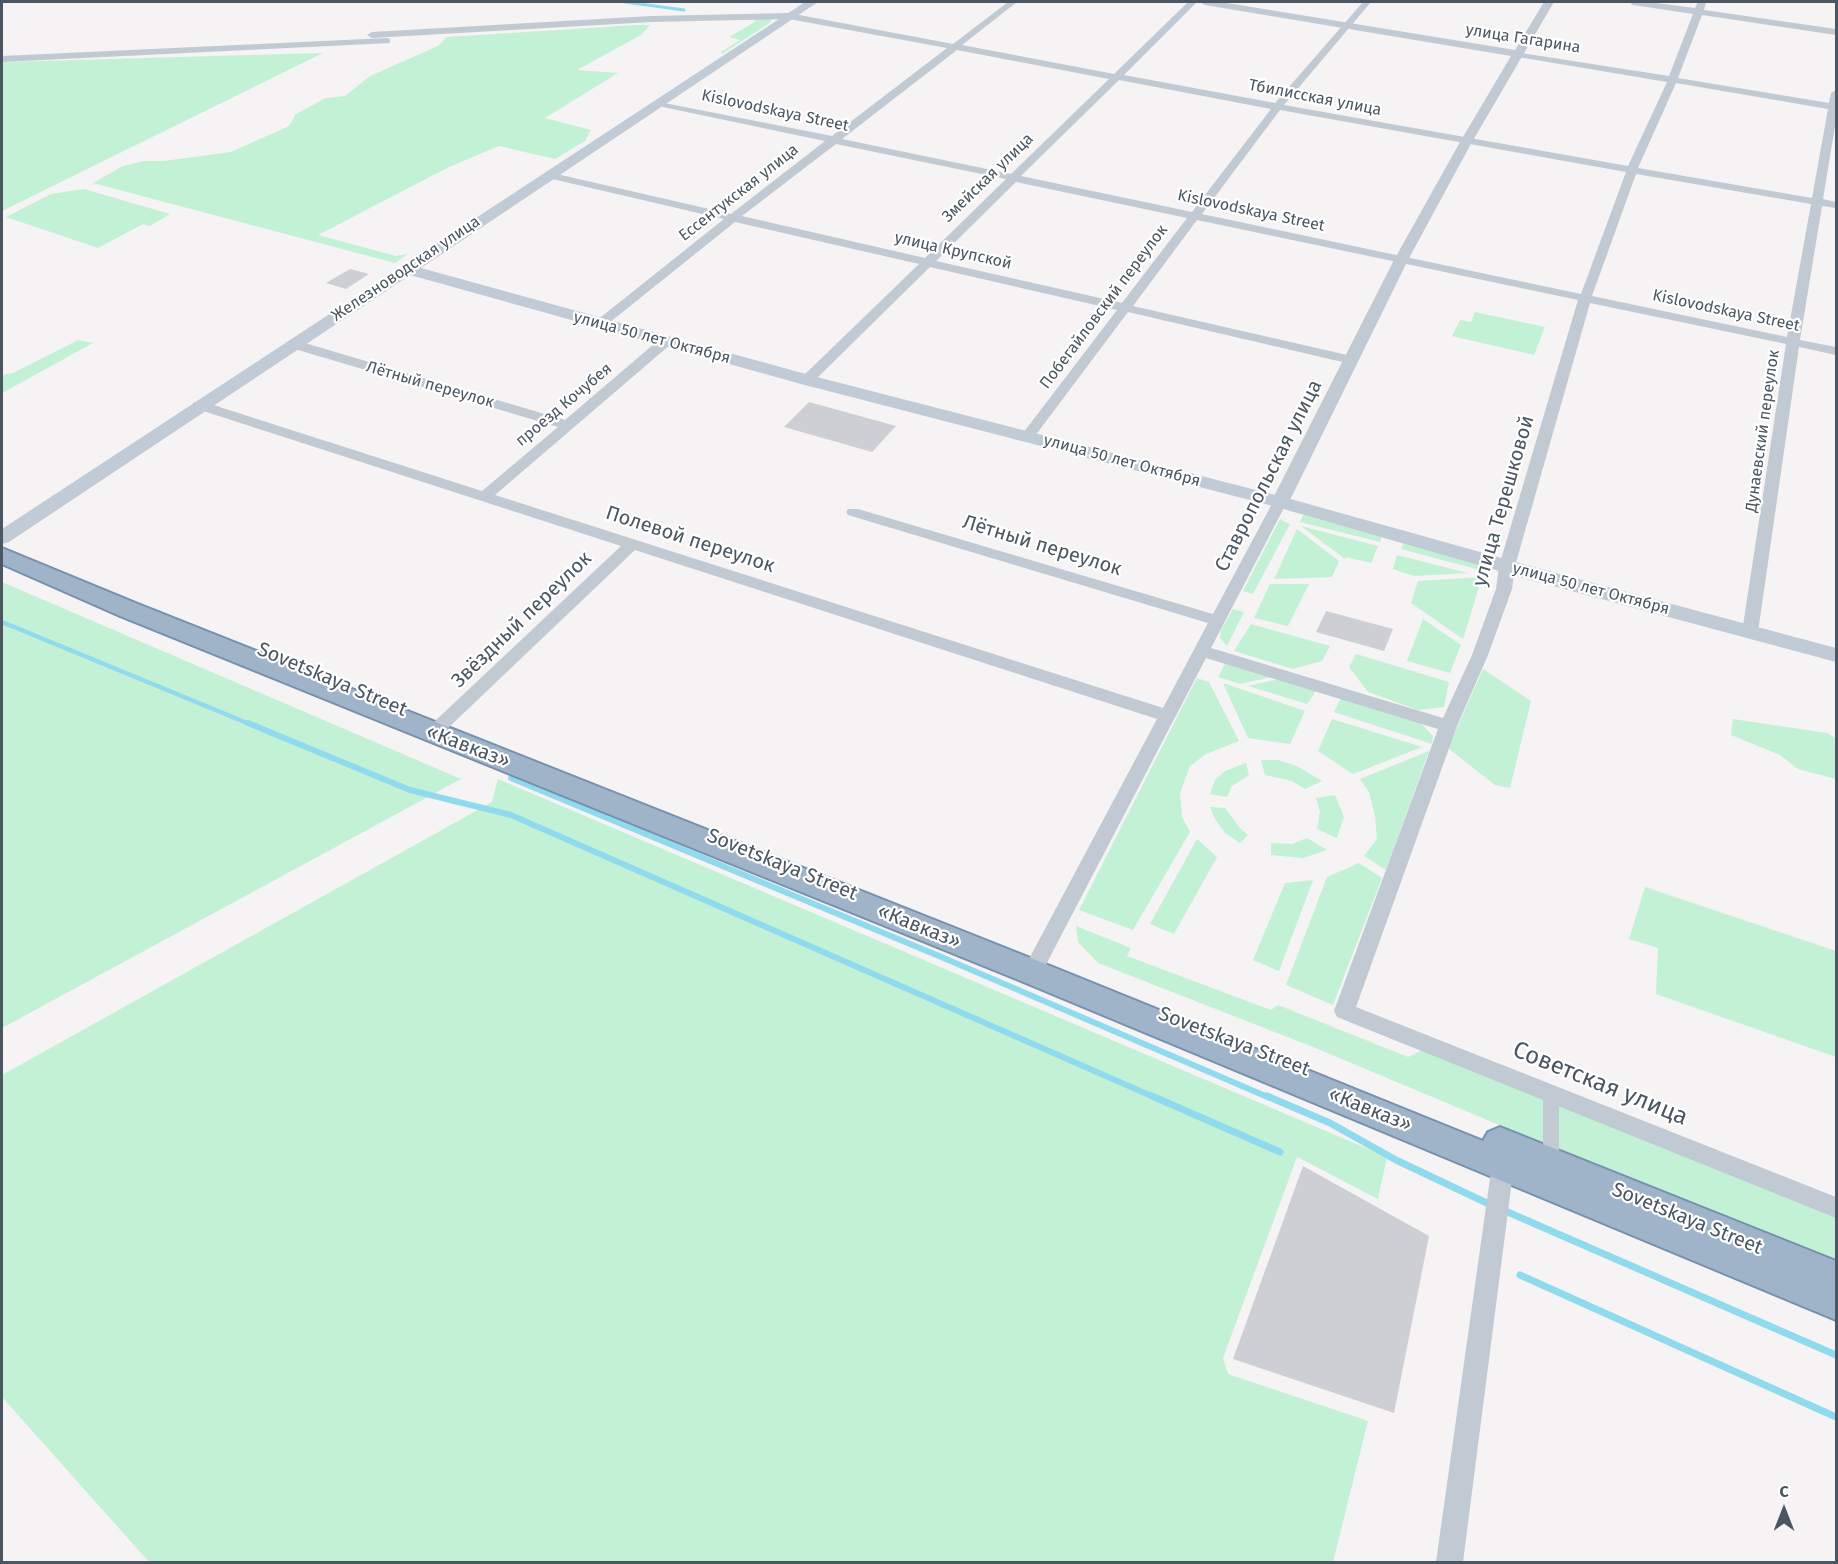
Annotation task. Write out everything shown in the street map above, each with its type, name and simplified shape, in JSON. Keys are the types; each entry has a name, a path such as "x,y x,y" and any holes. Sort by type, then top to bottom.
{"highway":[{"name":"Sovetskaya Street","path":"2,539 440,726 1035,970"},
{"name":"«Кавказ»","path":"2,555 129,610 435,735 1504,1155 1542,1183 1836,1302"},
{"name":"Sovetskaya Street","path":"1504,1155 1836,1279"}],"main road":[{"name":"Железноводская улица","path":"2,539 200,405 812,2"},
{"name":"улица 50 лет Октября","path":"407,269 807,380 1280,502 1836,654"}],"street":[{"name":"Ессентукская улица","path":"600,324 735,216 1013,2"},
{"name":"Змейская улица","path":"807,380 1193,2"},
{"name":"улица Гагарина","path":"1205,2 1673,79 1836,102"},
{"name":"Побегайловский переулок","path":"1027,437 1278,106 1367,2"},
{"name":"Ставропольская улица","path":"1035,970 1280,502 1401,260 1466,142 1549,2"},
{"path":"1633,2 1700,7 1836,32"},
{"name":"улица Терешковой","path":"1344,1011 1448,726 1480,655 1504,589 1508,566 1586,298 1632,170 1673,79 1700,7"},
{"name":"Тбилисская улица","path":"402,34 651,19 789,16 1466,142 1836,205"},
{"path":"372,35 402,34"},
{"path":"2,59 386,42 402,34"},
{"name":"Дунаевский переулок","path":"1750,632 1793,342 1836,102"},
{"name":"Kislovodskaya Street","path":"658,103 1836,351"},
{"name":"улица Крупской","path":"549,175 735,216 1351,360"},
{"name":"проезд Кочубея","path":"485,496 666,341"},
{"name":"Лётный переулок","path":"293,344 567,425"},
{"name":"Полевой переулок","path":"200,405 1168,716"},
{"name":"Лётный переулок","path":"853,512 1218,621"},
{"name":"Звёздный переулок","path":"440,726 632,544"},
{"path":"1202,651 1448,726"},
{"name":"Советская улица","path":"1344,1011 1836,1208"},
{"path":"1551,1093 1551,1151"},
{"path":"1449,1563 1504,1155"}],"green space":[{"path":"754,18 771,19 771,22 722,54 721,52 740,40 729,37 755,22"},
{"path":"650,25 641,35 577,70 618,73 545,118 591,130 585,141 555,159 499,146 449,167 318,235 396,256 408,254 395,263 93,183 123,166 143,161 164,161 231,152 289,126 296,114 326,98 345,96 370,76 438,46 447,37"},
{"path":"323,53 2,211 2,62"},
{"path":"84,189 170,214 150,226 143,224 98,248 6,217 51,194"},
{"path":"1475,312 1545,327 1534,355 1452,336 1460,320 1471,322"},
{"path":"78,340 93,343 2,393 2,375 13,373"},
{"path":"1303,515 1382,536 1380,542 1300,522"},
{"path":"1280,519 1290,524 1253,594 1243,591"},
{"path":"1301,526 1378,546 1371,563 1346,557 1345,559"},
{"path":"1297,529 1339,561 1332,577 1274,579"},
{"path":"1405,541 1463,557 1481,566 1487,572 1401,549"},
{"path":"1397,555 1468,573 1414,576 1393,569"},
{"path":"1482,577 1463,639 1411,603 1418,581"},
{"path":"2,582 461,779 2,1028"},
{"path":"1270,584 1309,584 1288,626 1254,618"},
{"path":"1233,609 1244,612 1227,646 1220,638 1221,630"},
{"path":"1423,619 1461,645 1450,673 1407,661"},
{"path":"1251,624 1330,646 1322,661 1293,669 1234,651"},
{"path":"1356,654 1449,682 1444,707 1418,710 1368,692 1349,667"},
{"path":"1227,661 1276,676 1240,684 1218,677"},
{"path":"1483,669 1531,701 1510,788 1495,785 1448,748"},
{"path":"1197,678 1209,682 1239,741 1206,754 1190,766 1180,793 1182,817 1190,832 1133,930 1079,910"},
{"path":"1283,678 1318,688 1307,704 1248,686"},
{"path":"1223,683 1305,711 1290,744 1248,738"},
{"path":"1342,696 1417,719 1433,736 1432,744 1334,712"},
{"path":"1332,719 1422,747 1353,774 1318,751"},
{"path":"1733,719 1827,733 1836,738 1836,779 1798,769 1780,755 1731,735"},
{"path":"1429,751 1386,870 1364,856 1377,839 1375,816 1369,792 1360,779"},
{"path":"1261,760 1278,760 1297,766 1322,781 1305,789 1292,781 1265,775"},
{"path":"1246,763 1249,775 1232,786 1227,797 1210,794 1215,780 1225,771"},
{"path":"498,779 1387,1157 1378,1199 1297,1157 1223,1358 1228,1374 1368,1421 1333,1562 149,1562 2,1397 2,1075 492,802"},
{"path":"1335,795 1344,817 1337,838 1317,829 1320,812 1316,798"},
{"path":"1210,807 1225,808 1248,835 1240,843 1225,833"},
{"path":"1307,838 1327,850 1303,858 1271,855 1271,843 1292,844"},
{"path":"1197,839 1217,857 1174,934 1150,924"},
{"path":"1359,863 1382,878 1333,1005 1286,985 1327,877"},
{"path":"1313,880 1279,971 1253,960 1285,883"},
{"path":"1645,887 1836,951 1836,1057 1656,994 1658,948 1629,939"},
{"path":"1076,926 1131,948 1127,956 1271,1010 1278,1005 1408,1057 1427,1048 1836,1215 1836,1266 1313,1047 1098,963 1078,942"}],"building":[{"path":"350,269 369,274 346,289 326,283"},
{"path":"809,402 896,426 872,452 784,427"},
{"path":"1326,611 1393,629 1384,651 1316,632"},
{"path":"1303,1166 1429,1236 1394,1413 1233,1359"}],"waterway":[{"path":"625,2 684,10"},
{"path":"2,622 252,725"},
{"path":"248,723 410,790 511,815 1156,1098"},
{"path":"511,778 939,956 1270,1098"},
{"path":"1152,1096 1280,1152"},
{"path":"1267,1096 1330,1123 1396,1160 1491,1205"},
{"path":"1503,1210 1836,1355"},
{"path":"1520,1275 1836,1417"}]}
